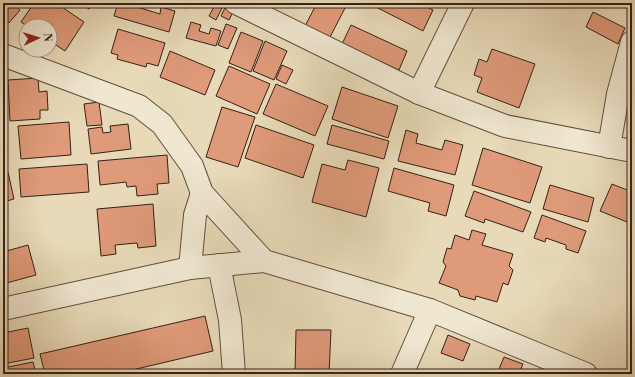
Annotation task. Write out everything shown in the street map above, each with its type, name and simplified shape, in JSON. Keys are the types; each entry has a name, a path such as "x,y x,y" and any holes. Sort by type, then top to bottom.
{"street":[{"path":"236,3 268,10 419,93 505,126 632,151"},
{"path":"419,93 463,3"},
{"path":"609,147 618,94 632,42"},
{"path":"3,55 139,106 162,124 192,166 202,194 264,261"},
{"path":"190,268 195,215 202,194"},
{"path":"3,309 190,268 264,261 430,310 586,374"},
{"path":"219,265 230,320 234,374"},
{"path":"402,374 430,310"}],"building":[{"path":"9,3 12,3 20,10 9,23 3,18 3,11"},
{"path":"34,3 56,3 84,22 65,51 58,46 58,18 24,18"},
{"path":"80,3 93,3 89,9"},
{"path":"118,3 135,3 134,6 160,14 161,7 175,11 169,32 114,16"},
{"path":"176,3 187,3 186,8 175,5"},
{"path":"216,3 223,6 216,20 209,16"},
{"path":"317,3 335,3 345,8 329,39 305,26"},
{"path":"419,3 433,10 423,31 370,4"},
{"path":"225,8 233,12 229,20 221,16"},
{"path":"593,12 625,28 618,44 586,27"},
{"path":"191,22 201,25 199,31 209,34 211,28 221,31 216,46 186,38"},
{"path":"226,24 237,28 228,49 218,45"},
{"path":"351,25 407,51 399,70 342,44"},
{"path":"118,29 165,43 158,66 147,63 146,67 117,59 118,55 111,53"},
{"path":"241,32 263,41 251,72 229,63"},
{"path":"265,41 287,51 274,80 253,71"},
{"path":"492,49 535,64 519,108 477,92 482,78 474,75 479,59 487,62"},
{"path":"170,51 215,70 205,95 160,77"},
{"path":"282,65 293,70 286,84 276,79"},
{"path":"229,66 270,84 257,114 216,96"},
{"path":"38,78 39,92 47,91 48,110 40,110 40,119 10,121 8,80"},
{"path":"276,84 328,106 315,136 263,114"},
{"path":"342,87 398,106 388,138 332,119"},
{"path":"99,102 102,125 87,126 84,104"},
{"path":"222,107 255,117 238,167 206,157"},
{"path":"69,122 71,155 21,159 18,126"},
{"path":"128,124 131,149 91,154 88,129 102,127 103,133 111,132 110,126"},
{"path":"256,125 314,145 303,178 245,158"},
{"path":"332,125 389,141 384,159 327,144"},
{"path":"406,130 418,134 416,143 442,150 445,140 463,145 455,175 398,161"},
{"path":"483,148 542,167 530,203 472,185"},
{"path":"167,155 169,183 157,184 158,194 137,196 136,186 127,187 126,182 100,185 98,161"},
{"path":"348,160 379,168 366,217 312,202 322,164 345,170"},
{"path":"87,164 89,192 21,197 19,169"},
{"path":"394,168 454,185 446,216 428,211 430,203 388,191"},
{"path":"8,172 14,199 3,202 3,174"},
{"path":"612,184 632,192 632,224 600,211"},
{"path":"550,185 594,198 588,222 543,209"},
{"path":"474,191 531,212 523,232 485,219 484,223 465,216"},
{"path":"153,204 156,246 138,248 137,243 115,245 116,254 101,256 97,209"},
{"path":"542,215 586,231 578,253 566,249 566,245 546,238 545,242 534,238"},
{"path":"472,230 486,234 482,245 513,254 509,266 513,270 508,285 503,283 497,302 476,296 475,300 460,296 458,290 439,283 446,266 443,262 447,248 451,249 455,235 469,240"},
{"path":"28,245 36,275 3,284 3,252"},
{"path":"205,316 213,351 115,374 45,374 40,354"},
{"path":"28,328 34,358 3,364 3,333"},
{"path":"296,330 331,330 329,374 295,374"},
{"path":"448,335 470,344 463,361 441,353"},
{"path":"504,357 523,364 519,374 497,374"},
{"path":"33,362 36,374 3,374 3,368"}]}
